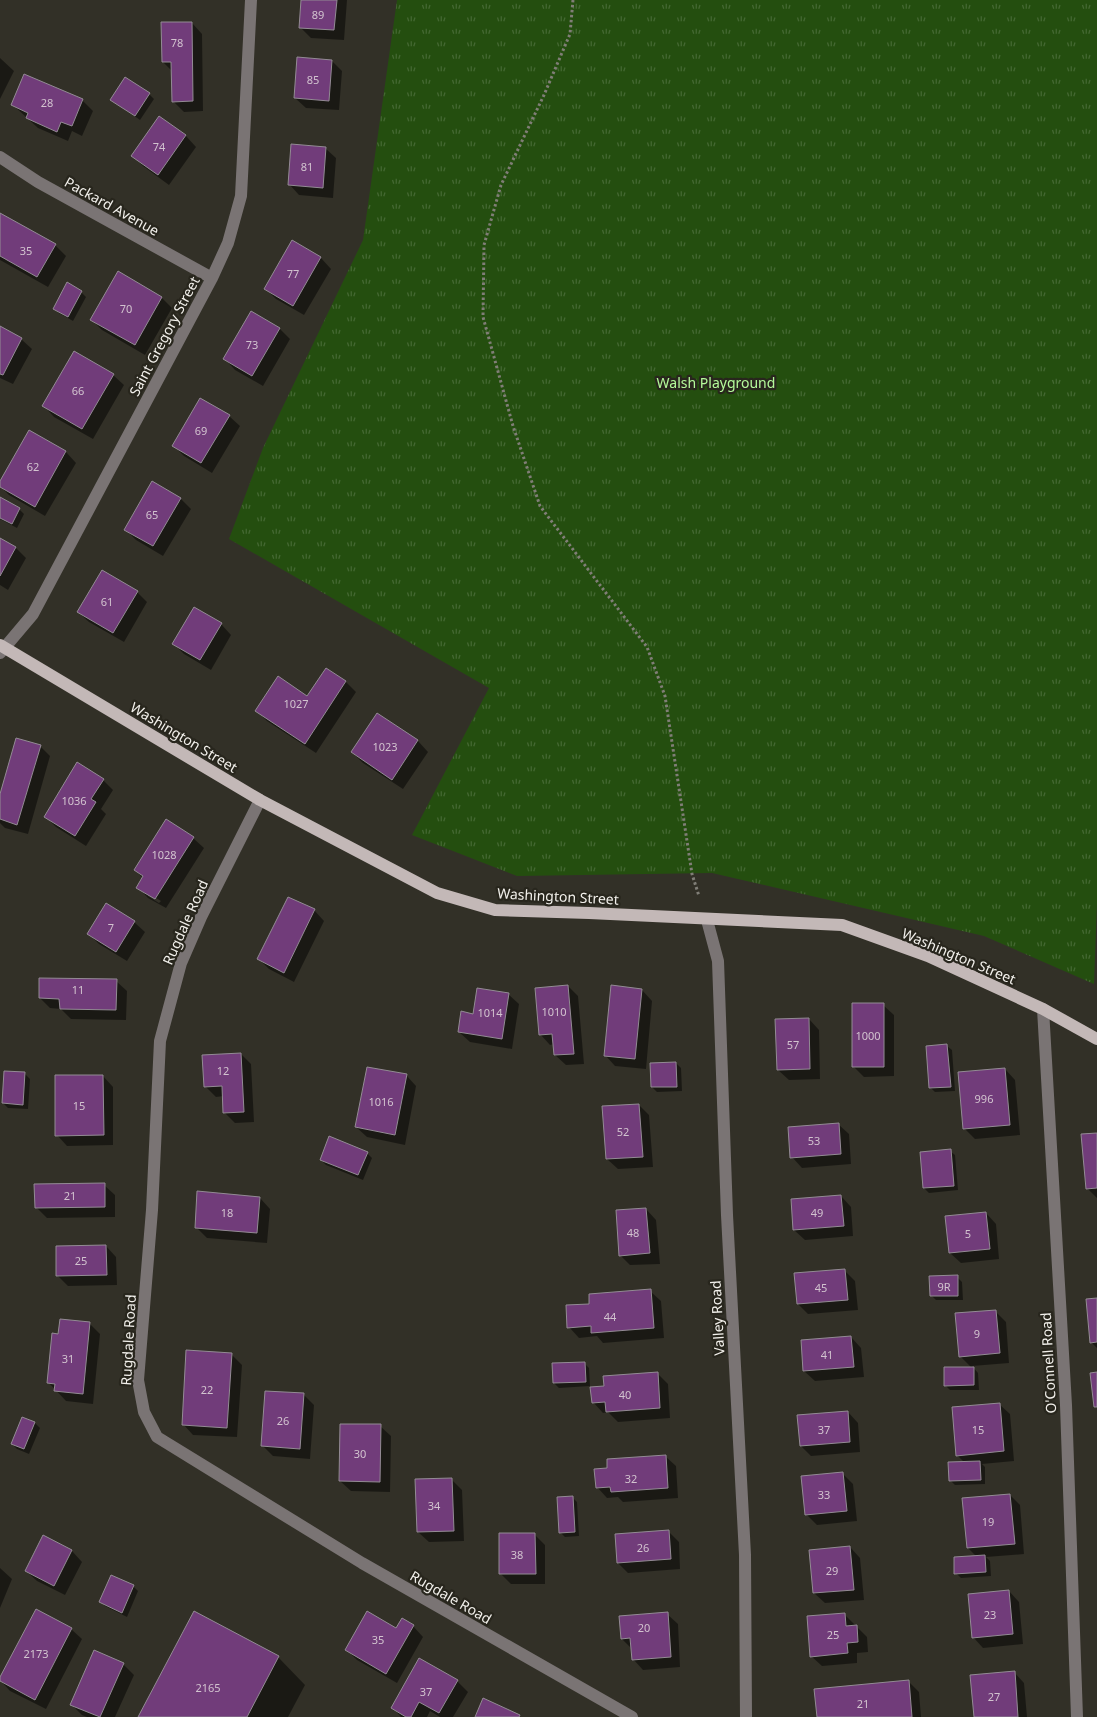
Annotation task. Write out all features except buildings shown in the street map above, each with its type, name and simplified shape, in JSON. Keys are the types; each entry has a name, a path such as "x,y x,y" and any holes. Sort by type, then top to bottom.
{"main road":[{"name":"Washington Street","path":"1,648 260,800 437,893 495,910 842,925 928,956 1043,1008 1097,1038"}],"street":[{"name":"Saint Gregory Street","path":"1,648 33,614 212,278 228,243 241,196 251,0"},
{"name":"Packard Avenue","path":"0,157 38,182 212,278"},
{"name":"Rugdale Road","path":"260,800 201,917 181,963 160,1041 152,1210 138,1380 144,1412 157,1437 362,1563 632,1717"},
{"name":"Valley Road","path":"707,920 718,961 727,1215 744,1555 746,1717"},
{"name":"O'Connell Road","path":"1043,1008 1066,1405 1077,1717"}],"path":[{"path":"573,0 570,34 498,193 484,245 483,317 513,426 540,506 647,647 665,696 692,874 707,920"}],"green space":[{"name":"Walsh Playground","path":"397,0 1097,0 1097,903 1094,984 984,936 712,873 517,876 412,835 489,688 229,539 263,448 363,240"}]}
